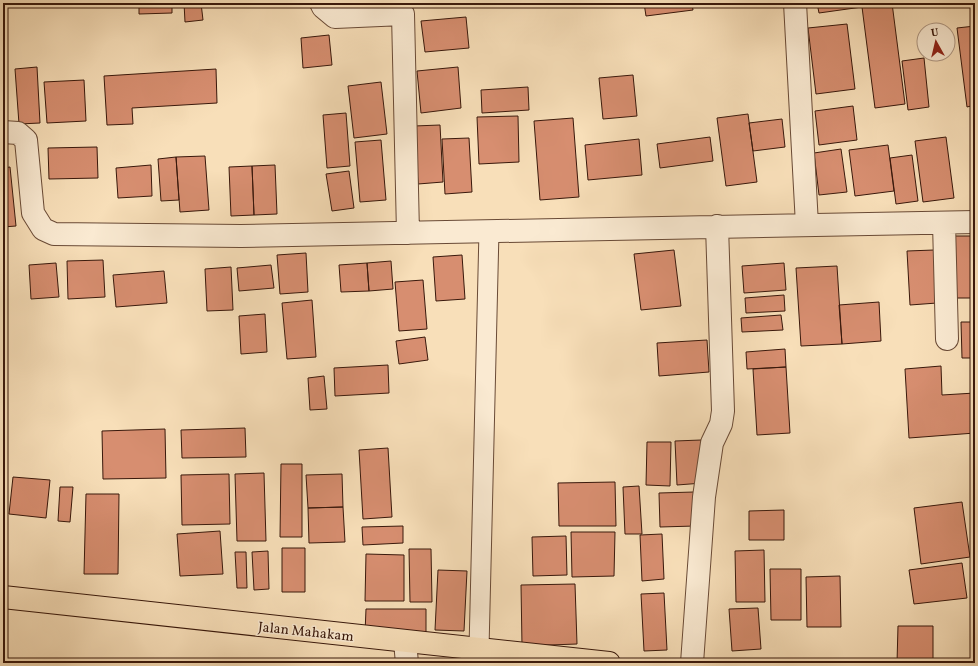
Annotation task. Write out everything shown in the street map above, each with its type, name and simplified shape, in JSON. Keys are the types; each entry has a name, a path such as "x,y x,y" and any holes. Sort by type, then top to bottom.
{"main road":[{"name":"Jalan Mahakam","path":"3,597 609,663"}],"street":[{"path":"320,3 323,8 335,17 403,9 408,233"},
{"path":"795,3 807,225"},
{"path":"3,132 18,133 26,140 33,213 43,229 54,234 241,236 975,222"},
{"path":"944,223 947,339"},
{"path":"692,663 704,497 712,443 721,424 724,411 717,226"},
{"path":"406,642 407,663"}],"lane":[{"path":"479,649 489,231"}],"building":[{"path":"139,3 172,3 172,13 139,14"},
{"path":"184,3 201,3 203,20 185,22"},
{"path":"258,3 286,3 287,6 258,7"},
{"path":"293,3 312,3 312,5 293,7"},
{"path":"482,3 522,3 522,5 482,7"},
{"path":"644,3 692,3 693,10 646,16"},
{"path":"817,3 892,3 905,104 875,108 862,7 819,13"},
{"path":"466,17 469,48 425,52 421,21"},
{"path":"847,24 855,89 816,94 808,28"},
{"path":"975,26 975,105 967,107 957,28"},
{"path":"329,35 332,65 303,68 301,38"},
{"path":"916,59 916,62 924,62 929,107 908,110 902,61"},
{"path":"37,67 40,123 19,124 15,69"},
{"path":"458,67 461,108 421,113 417,71"},
{"path":"216,69 217,103 132,108 133,124 107,125 104,76"},
{"path":"633,75 637,116 603,119 599,78"},
{"path":"84,80 86,121 47,123 44,82"},
{"path":"381,82 387,134 354,138 348,86"},
{"path":"528,87 529,110 482,113 481,90"},
{"path":"6,90 6,118 3,118 3,91"},
{"path":"853,106 857,140 819,145 815,111"},
{"path":"346,113 350,166 327,168 323,115"},
{"path":"748,114 757,182 726,186 717,118"},
{"path":"518,116 519,162 479,164 477,117"},
{"path":"573,118 579,197 540,200 534,121"},
{"path":"782,119 785,147 753,151 749,123"},
{"path":"440,125 443,182 418,184 414,126"},
{"path":"710,137 713,161 660,168 657,144"},
{"path":"946,137 954,198 923,202 915,141"},
{"path":"469,138 472,192 445,194 442,139"},
{"path":"639,139 642,175 588,180 585,145"},
{"path":"381,140 386,200 360,202 355,142"},
{"path":"888,145 894,191 855,196 849,150"},
{"path":"97,147 98,178 49,179 48,148"},
{"path":"841,149 847,192 819,195 814,153"},
{"path":"912,155 918,201 896,204 890,158"},
{"path":"205,156 209,210 180,212 176,157"},
{"path":"176,157 179,200 161,201 158,159"},
{"path":"151,165 152,196 118,198 116,168"},
{"path":"275,165 277,214 254,215 252,166"},
{"path":"252,166 254,215 231,216 229,167"},
{"path":"10,167 16,226 3,227 3,168"},
{"path":"349,171 354,208 332,211 326,174"},
{"path":"952,236 975,236 975,298 953,298"},
{"path":"674,250 681,306 641,310 634,254"},
{"path":"934,250 937,303 910,305 907,251"},
{"path":"306,253 308,292 280,294 277,255"},
{"path":"462,255 465,299 436,301 433,257"},
{"path":"103,260 105,297 68,299 67,261"},
{"path":"391,261 393,289 369,291 367,263"},
{"path":"56,263 59,297 31,299 29,265"},
{"path":"367,263 369,291 341,292 339,265"},
{"path":"784,263 786,290 744,293 742,266"},
{"path":"271,265 274,288 239,291 237,268"},
{"path":"837,266 842,344 801,346 796,268"},
{"path":"231,267 233,310 207,311 205,269"},
{"path":"164,271 167,303 116,307 113,275"},
{"path":"423,280 427,329 399,331 395,282"},
{"path":"784,295 785,311 746,313 745,298"},
{"path":"312,300 316,357 287,359 282,303"},
{"path":"879,302 881,341 842,344 839,305"},
{"path":"265,314 267,352 241,354 239,316"},
{"path":"781,315 783,330 742,332 741,318"},
{"path":"961,322 975,322 975,358 962,358"},
{"path":"425,337 428,360 399,364 396,341"},
{"path":"707,340 709,372 659,376 657,343"},
{"path":"785,349 786,367 747,369 746,352"},
{"path":"388,365 389,393 335,396 334,368"},
{"path":"941,366 942,395 975,393 975,433 909,438 905,369"},
{"path":"786,367 790,433 757,435 753,369"},
{"path":"324,376 327,409 310,410 308,378"},
{"path":"245,428 246,457 182,458 181,430"},
{"path":"165,429 166,478 103,479 102,431"},
{"path":"701,440 703,483 677,485 675,441"},
{"path":"647,442 671,442 670,486 646,485"},
{"path":"388,448 392,517 363,519 359,450"},
{"path":"281,464 302,464 302,537 280,537"},
{"path":"264,473 266,541 237,541 235,474"},
{"path":"229,474 230,524 182,525 181,475"},
{"path":"342,474 343,507 308,508 306,475"},
{"path":"13,477 50,480 46,518 9,514"},
{"path":"615,482 616,526 559,526 558,483"},
{"path":"639,486 642,534 625,534 623,487"},
{"path":"60,487 73,487 70,522 58,521"},
{"path":"694,492 695,526 660,527 659,493"},
{"path":"86,494 119,494 118,574 84,574"},
{"path":"962,502 970,557 921,564 914,508"},
{"path":"975,504 975,533 971,505"},
{"path":"343,507 345,542 309,543 308,508"},
{"path":"784,510 784,540 749,540 749,511"},
{"path":"403,526 403,543 363,545 362,527"},
{"path":"220,531 223,574 180,576 177,534"},
{"path":"571,532 615,532 614,576 572,577"},
{"path":"662,534 664,579 642,581 640,535"},
{"path":"566,536 567,575 533,576 532,537"},
{"path":"282,548 305,548 305,592 282,592"},
{"path":"409,549 431,549 432,602 410,602"},
{"path":"764,550 765,602 736,602 735,551"},
{"path":"268,551 269,589 254,590 252,552"},
{"path":"235,552 246,552 247,588 237,588"},
{"path":"366,554 404,555 404,601 365,601"},
{"path":"962,563 967,598 914,604 909,570"},
{"path":"770,569 801,569 801,620 771,620"},
{"path":"438,570 467,571 464,631 435,630"},
{"path":"840,576 841,627 807,627 806,577"},
{"path":"575,584 577,644 522,646 521,585"},
{"path":"664,593 667,650 644,651 641,594"},
{"path":"758,608 761,649 732,651 729,609"},
{"path":"366,609 426,609 426,634 365,633"},
{"path":"898,626 933,626 933,663 897,663"}]}
